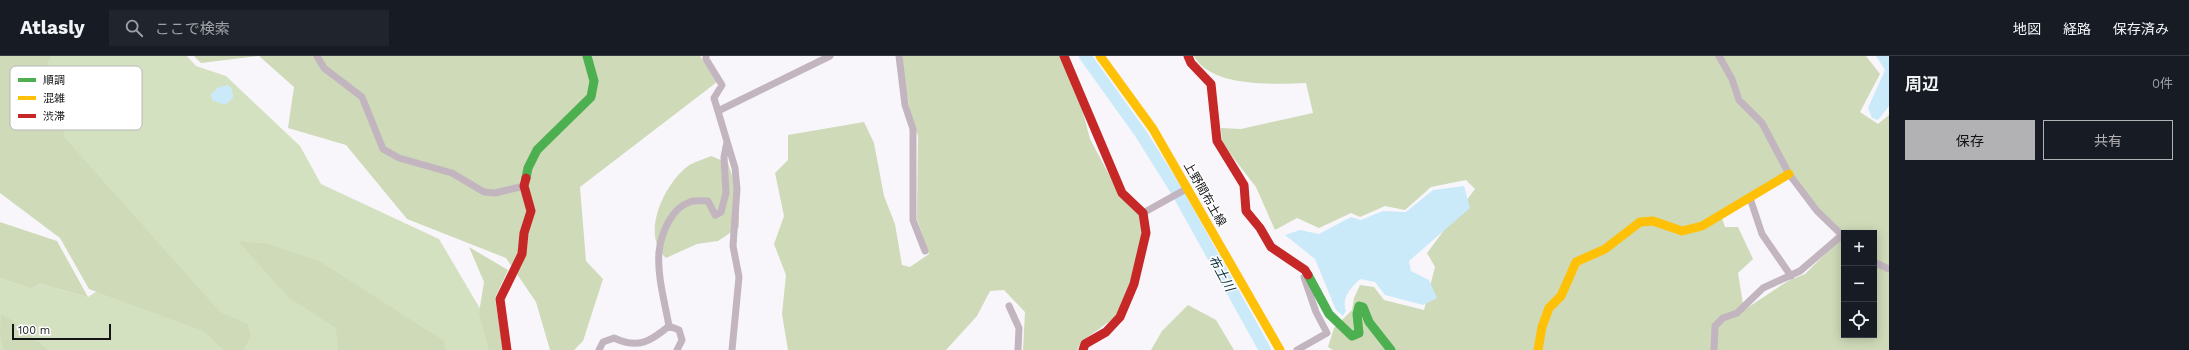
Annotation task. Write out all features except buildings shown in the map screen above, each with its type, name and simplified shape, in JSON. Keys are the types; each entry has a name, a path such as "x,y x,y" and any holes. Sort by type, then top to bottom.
{"street":[{"path":"316,56 324,68 362,97 383,149 399,158 452,173 484,192 494,193 524,186"},
{"path":"507,350 500,299 522,254 524,233 531,211 524,186 528,168 537,150 591,97 596,87 594,73 587,56"},
{"path":"706,56 722,85 714,98 735,168 737,189 733,246 739,277 732,350"},
{"path":"718,112 830,56"},
{"path":"899,56 905,105 913,128 913,220 925,251"},
{"path":"1064,56 1122,193 1143,213 1146,233 1134,284 1120,317 1106,332 1085,344 1083,350"},
{"name":"上野間布土線","path":"1100,56 1153,129 1280,350"},
{"path":"1188,56 1191,63 1212,84 1217,142 1244,185 1246,211 1260,228 1271,247 1305,270 1329,314 1352,336 1359,333 1357,314 1359,306 1362,307 1369,322 1391,350"},
{"path":"1719,56 1732,79 1739,100 1762,123 1789,174 1817,212 1841,234"},
{"path":"669,326 660,271 659,252 672,215 680,207 691,202 708,201 715,215 721,212 726,193 724,157 727,140"},
{"path":"1538,350 1542,328 1549,308 1561,296 1576,262 1605,249 1640,222 1653,221 1682,231 1702,226 1789,174"},
{"path":"1143,213 1188,188"},
{"path":"1750,198 1762,234 1791,276"},
{"path":"1714,350 1714,326 1723,318 1737,313 1763,288 1800,271 1841,238"},
{"path":"1877,263 1889,269"},
{"path":"1295,264 1303,273 1316,312 1327,332 1297,350"},
{"path":"1009,306 1019,328 1018,350"},
{"path":"599,350 603,342 614,338 628,344 641,343 656,337 669,326"},
{"path":"669,326 679,330 682,340 677,350"}],"green space":[{"path":"0,56 51,56 48,62 49,66 10,66 10,130 63,130 65,138 220,312 248,324 251,336 243,350 224,350 203,331 89,289 60,238 0,193"},
{"path":"42,56 187,56 196,66 226,76 300,146 321,184 439,239 485,317 493,350 0,350 0,278 31,289 40,284 88,297 114,280 68,170 59,130 142,130 142,66 44,66"},
{"path":"194,56 259,56 201,63"},
{"path":"259,56 700,56 717,82 580,187 586,261 603,279 583,341 574,350 550,350 536,302 506,258 407,219 346,145 288,128 294,87"},
{"path":"901,56 1061,56 1079,97 1090,139 1121,197 1140,215 1142,238 1132,278 1118,315 1081,342 1077,350 1023,350 1025,312 1004,290 990,291 977,316 946,350 788,350 782,314 786,275 774,244 784,216 775,173 788,160 788,135 864,122 874,143 884,196 895,224 902,265 910,267 929,254 917,219 918,136 910,112"},
{"path":"1194,56 1866,56 1880,74 1860,112 1878,124 1889,115 1889,350 1333,350 1328,347 1334,328 1352,310 1354,298 1360,285 1374,287 1384,300 1424,310 1435,267 1427,253 1475,189 1466,180 1431,187 1405,210 1385,206 1360,217 1351,213 1319,228 1297,218 1275,230 1256,187 1222,143 1221,128 1241,129 1313,113 1306,83 1278,84 1245,82 1214,74 1202,66","holes":["1790,171 1818,209 1842,230 1877,230 1877,338 1841,338 1841,238 1805,274 1788,281 1744,310 1738,273 1753,259 1738,227 1725,227 1720,212"]},
{"path":"711,156 728,163 739,198 739,227 718,241 697,244 666,258 658,248 655,236 655,224 658,210 671,185 679,174 688,166"},
{"path":"0,222 57,241 88,297 40,284 31,289 0,278"},
{"path":"238,241 268,244 319,261 444,341 445,350 338,350 336,328 288,297"},
{"path":"469,247 508,270 495,298 503,350 489,350 479,313 484,282"},
{"path":"1188,305 1216,320 1234,350 1151,350 1162,331"},
{"path":"1,314 13,321 48,350 3,350 0,335"}],"water":[{"path":"1876,56 1889,56 1889,106 1878,120 1872,118 1868,108 1885,70"},
{"path":"228,85 232,89 233,98 225,105 212,100 211,94 219,87"},
{"path":"1464,186 1470,208 1409,261 1411,271 1429,280 1437,298 1423,305 1385,295 1375,282 1360,279 1350,289 1346,297 1346,311 1343,316 1336,310 1315,259 1285,235 1300,230 1319,234 1351,217 1361,220 1383,211 1406,212 1433,190"}],"waterway":[{"name":"布土川","path":"1085,56 1141,134 1176,190"},
{"name":"布土川","path":"1180,197 1265,350"}],"traffic: fast":[{"path":"526,178 528,168 537,150 591,97 594,81 587,56"},
{"path":"1308,275 1329,314 1352,336 1359,333 1357,314 1359,306 1363,307 1369,322 1391,350"}],"traffic: slow":[{"path":"1100,56 1153,129 1280,350"},
{"path":"1538,350 1542,327 1549,308 1561,296 1576,262 1605,249 1640,222 1653,221 1682,231 1702,226 1789,174"}],"traffic: jam":[{"path":"1064,56 1122,193 1143,213 1146,233 1134,284 1120,317 1106,332 1085,344 1083,350"},
{"path":"1188,56 1191,63 1211,84 1217,141 1244,185 1246,211 1260,228 1271,247 1305,270 1308,275"},
{"path":"507,350 500,299 522,254 524,233 531,211 524,186 526,178"}]}
